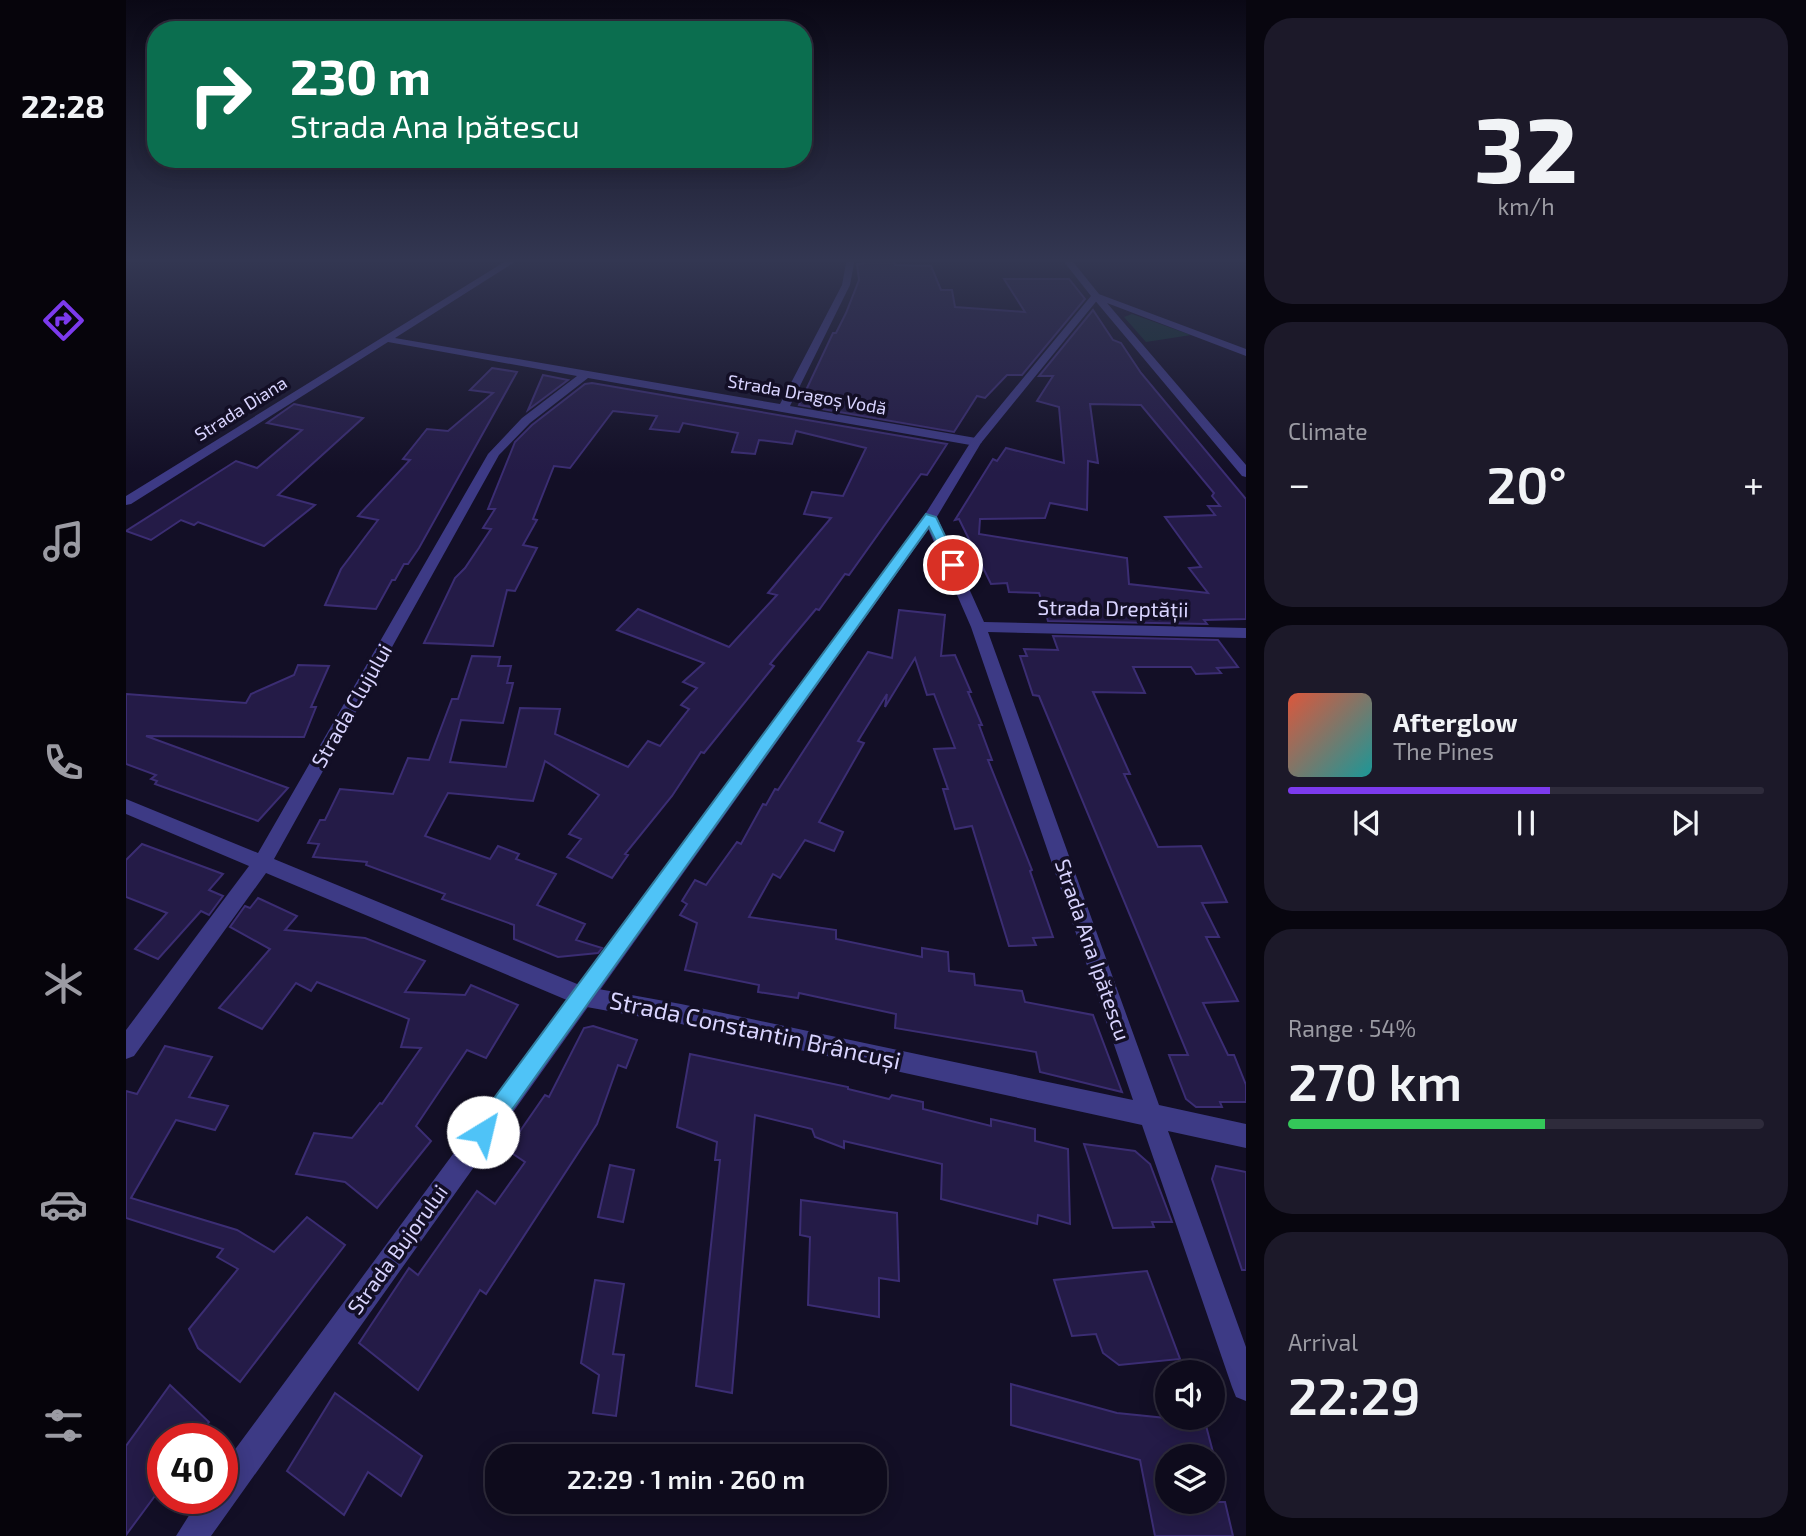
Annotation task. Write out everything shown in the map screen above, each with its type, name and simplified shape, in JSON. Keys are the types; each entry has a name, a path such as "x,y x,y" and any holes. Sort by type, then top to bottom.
{"street":[{"name":"Strada Diana","path":"126,501 400,330"},
{"path":"783,409 823,330"},
{"name":"Strada Bujorului","path":"238,1471 930,517 976,442 1068,330"},
{"path":"1125,330 1246,473"},
{"path":"1185,330 1246,353"},
{"name":"Strada Dragoș Vodă","path":"385,339 976,442"},
{"name":"Strada Clujului","path":"126,1048 263,862 494,454 508,437 536,412 586,374"},
{"name":"Strada Ana Ipătescu","path":"930,517 979,627 1246,1387"},
{"name":"Strada Dreptății","path":"979,627 1246,633"},
{"name":"Strada Constantin Brâncuși","path":"126,806 581,996 1246,1136"},
{"path":"192,1536 208,1514"}],"green space":[{"path":"1135,330 1176,330 1191,335 1146,342"}],"building":[{"path":"838,330 1060,330 1022,375 1007,375 985,398 977,396 954,432 799,405 833,333"},
{"path":"1077,330 1106,330 1113,340 1121,343 1141,373 1246,499 1246,619 1204,620 1207,624 1048,621 1039,593 1009,592 1007,583 991,584 959,519 955,520 993,459 997,461 1006,448 1064,463 1059,407 1037,401 1053,376 1039,376","holes":["1090,404 1141,405 1214,493 1212,496 1220,506 1208,506 1215,515 1165,517 1201,567 1189,568 1208,593 1129,584 1127,558 979,534 980,519 1045,518 1050,503 1087,510 1088,461 1098,463"]},
{"path":"492,368 517,372 408,564 404,564 395,580 392,580 376,609 325,605 341,569 378,520 358,516 410,460 403,459 427,429 448,431 493,393 470,390"},
{"path":"543,375 568,380 528,410"},
{"path":"592,383 947,444 927,475 921,474 849,575 845,574 819,610 816,609 770,664 774,666 704,753 701,752 672,796 625,854 628,855 612,878 567,857 581,839 569,834 599,795 545,761 533,801 448,793 425,836 490,859 498,846 519,854 516,859 556,874 537,905 585,924 576,940 602,948 598,953 558,957 514,939 514,925 442,899 445,894 366,865 367,862 313,857 319,844 308,843 320,820 325,820 340,789 393,794 408,758 429,760 452,699 458,699 472,656 500,657 498,666 511,666 507,683 513,683 503,723 461,720 450,762 506,767 520,708 560,709 555,734 628,767 648,741 660,746 689,709 681,705 697,688 683,682 704,663 617,630 638,609 729,647 777,595 768,593 831,518 804,514 812,492 843,496 866,448 796,431 792,444 759,440 755,454 732,452 738,433 683,423 679,432 650,429 657,416 613,411 570,468 554,466 533,519 537,520 523,545 537,548 515,591 507,590 493,646 424,643 455,578 465,568 491,529 483,528 495,509 488,509 515,442 532,425 585,384"},
{"path":"294,404 363,418 278,495 315,505 264,546 198,522 194,525 181,520 151,540 126,531 236,461 257,468 302,430 267,423"},
{"path":"899,610 945,615 941,656 955,655 971,692 968,692 982,725 979,725 992,760 988,760 1032,870 1030,871 1053,937 1033,938 1036,945 1009,946 972,826 955,829 943,789 948,789 934,749 955,748 934,694 927,695 915,658 885,707 887,694 858,741 864,743 819,822 843,832 834,851 805,840 780,878 773,874 749,917 836,930 836,939 922,957 922,948 948,952 949,971 974,974 975,985 1022,991 1025,1002 1093,1015 1122,1092 1040,1072 1036,1052 895,1028 896,1014 799,993 798,998 758,992 759,985 685,970 697,923 680,915 687,904 682,901 695,880 706,885 737,842 741,844 763,804 766,805 775,789 778,790 868,652 892,658"},
{"path":"1053,636 1218,640 1238,667 1217,668 1221,673 1196,674 1191,667 1133,667 1145,693 1093,692 1130,774 1124,774 1158,847 1201,846 1227,902 1202,903 1219,937 1206,937 1238,1001 1203,1003 1228,1055 1234,1055 1246,1085 1246,1102 1220,1102 1222,1107 1196,1107 1186,1099 1169,1055 1188,1055 1039,696 1033,695 1020,656 1027,656 1024,649 1058,650"},
{"path":"298,665 329,666 311,707 316,707 304,737 146,736 288,788 258,821 155,784 157,781 151,779 156,775 126,764 126,694 246,703 251,694 294,675"},
{"path":"142,844 223,874 209,890 223,896 209,915 201,911 158,959 135,949 167,913 126,897 126,860"},
{"path":"258,898 297,916 285,930 365,938 425,961 405,992 465,995 471,985 518,1005 486,1058 467,1050 416,1126 431,1141 377,1208 345,1182 296,1174 314,1133 352,1138 380,1103 382,1104 421,1048 401,1047 409,1019 317,982 311,991 296,983 262,1029 219,1008 270,949 230,927 245,906 250,908"},
{"path":"593,1026 637,1040 626,1068 618,1065 597,1124 486,1294 480,1290 418,1390 359,1343 409,1268 418,1275 477,1191 495,1204 525,1162 507,1150 545,1095 549,1097 584,1028"},
{"path":"165,1046 212,1057 189,1097 228,1106 215,1130 176,1120 131,1198 237,1230 274,1252 307,1217 345,1245 240,1382 198,1348 189,1329 238,1269 217,1257 223,1249 126,1218 126,1091 137,1094"},
{"path":"690,1054 848,1087 889,1099 892,1095 923,1102 923,1109 991,1126 991,1119 1035,1129 1035,1141 1068,1149 1070,1224 1038,1215 1037,1224 941,1199 942,1164 844,1141 844,1148 815,1137 812,1129 755,1115 732,1393 696,1386 720,1160 715,1160 717,1142 677,1127"},
{"path":"1084,1144 1135,1151 1150,1164 1172,1222 1152,1222 1154,1227 1113,1228"},
{"path":"610,1165 634,1170 623,1222 598,1217"},
{"path":"1216,1166 1246,1172 1246,1270 1242,1270 1212,1179"},
{"path":"801,1200 897,1213 899,1281 879,1278 879,1317 808,1305 810,1237 800,1235"},
{"path":"1147,1271 1180,1359 1119,1365 1103,1353 1096,1334 1072,1336 1054,1280"},
{"path":"595,1280 624,1284 613,1354 624,1355 616,1416 593,1413 599,1375 581,1363"},
{"path":"1011,1384 1117,1413 1155,1417 1155,1430 1207,1430 1211,1444 1155,1444 1155,1514 1225,1514 1225,1502 1233,1536 1155,1536 1140,1460 1011,1425"},
{"path":"170,1385 209,1422 147,1423 147,1507 126,1535 126,1446"},
{"path":"335,1393 422,1456 401,1496 368,1472 344,1515 287,1471"}],"route":[{"path":"483,1132 930,517 953,565"}]}
